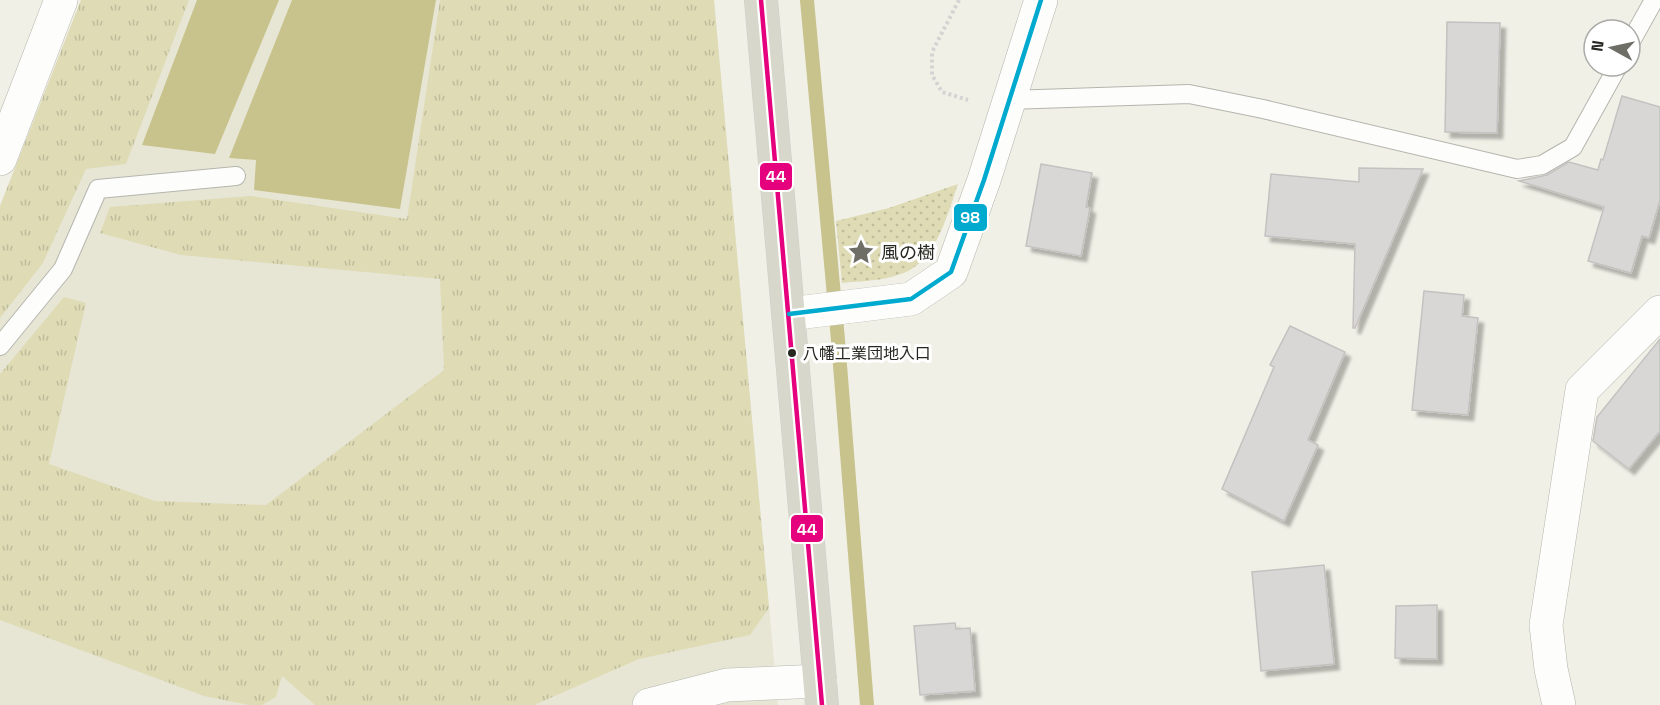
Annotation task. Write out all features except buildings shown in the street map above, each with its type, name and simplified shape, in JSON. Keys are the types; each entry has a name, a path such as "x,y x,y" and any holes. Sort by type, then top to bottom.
{"highway":[{"path":"760,0 821,693"}],"street":[{"path":"0,159 61,0"},
{"path":"789,314 911,299 951,272 1011,100 1041,0"},
{"path":"1559,705 1551,669 1546,625 1582,390 1660,312"},
{"path":"652,705 727,685 821,693"}],"lane":[{"path":"1642,22 1654,0"},
{"path":"1011,100 1189,94 1263,109 1517,170 1542,165 1573,147 1611,78"},
{"path":"0,346 63,269 98,189 236,176"}],"path":[{"path":"959,0 932,52 932,75 942,92 964,100 1011,100"}],"shaded area":[{"path":"81,0 714,0 778,705 0,705 0,206"},
{"path":"197,0 279,0 215,154 142,145"},
{"path":"292,0 436,0 400,209 254,190 256,160 229,158"}],"green space":[{"path":"81,0 189,0 126,164 86,169 43,263 0,318 0,206"},
{"path":"440,0 714,0 769,608 750,635 639,659 534,705 315,705 282,676 276,697 262,705 249,705 204,696 0,620 0,374 64,297 86,303 49,464 155,501 266,505 444,370 440,279 181,255 100,233 110,207 251,196 407,219"},
{"path":"958,184 938,238 921,261 911,270 878,280 842,283 836,221 889,208"}],"waterway":[{"path":"807,0 838,340 867,705"}],"transit line":[{"name":"44","path":"761,0 822,705"},
{"name":"98","path":"789,314 911,299 951,272 984,180 1041,0"}],"place":[{"name":"風の樹","path":"861,252"},
{"name":"八幡工業団地入口","path":"792,353"}]}
